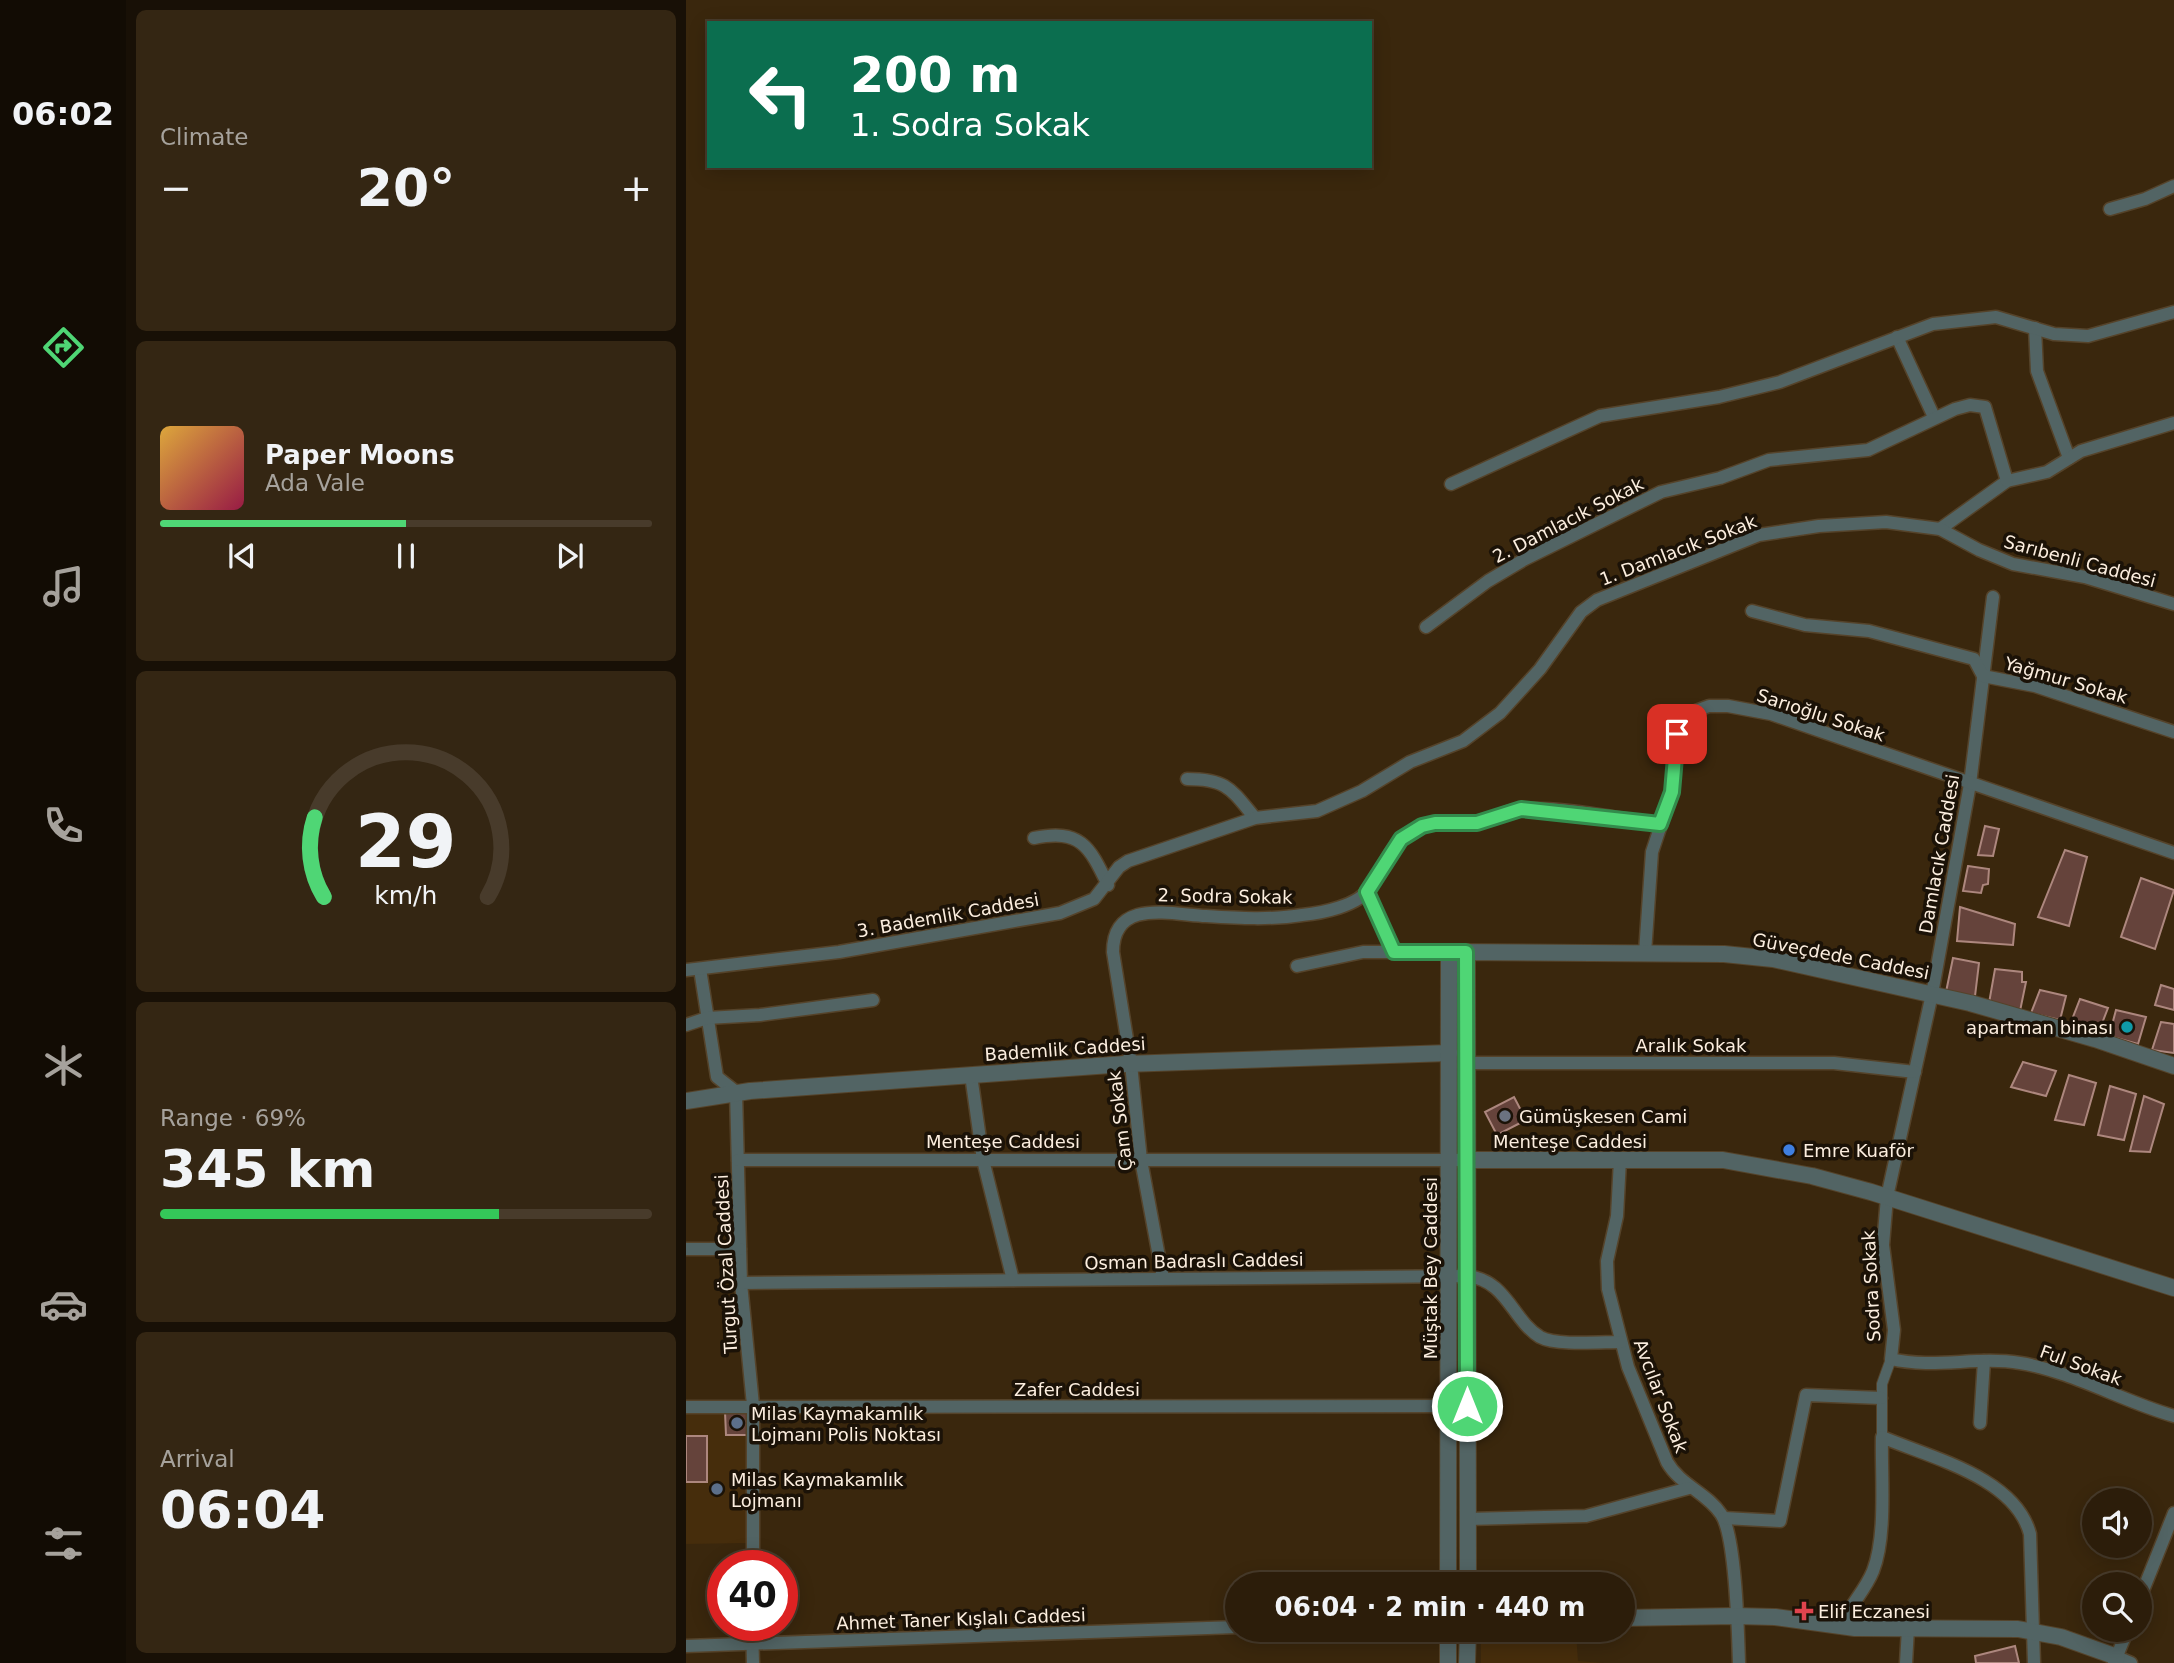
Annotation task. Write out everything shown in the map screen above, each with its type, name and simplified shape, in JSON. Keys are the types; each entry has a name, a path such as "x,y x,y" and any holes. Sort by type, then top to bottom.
{"street":[{"path":"2110,209 2145,199 2174,186"},
{"path":"1451,484 1600,416 1719,397 1780,382 1839,362 1933,324 1976,317 2017,321 2054,334 2088,336 2174,312"},
{"path":"2035,328 2037,371 2068,458"},
{"path":"1897,337 1934,417"},
{"name":"2. Damlacık Sokak","path":"1426,627 1488,581 1525,559 1661,492 1720,478 1769,460 1868,450 1934,417 1970,405 1984,407 2007,481"},
{"path":"1940,529 2007,481 2047,472 2088,448 2174,423"},
{"name":"1. Damlacık Sokak","path":"1108,885 1119,867 1128,861 1255,818 1317,811 1362,791 1410,762 1470,737 1500,713 1540,668 1581,612 1616,590 1772,533 1886,522 1940,529"},
{"name":"Sarıbenli Caddesi","path":"1940,529 1979,551 2013,564 2085,577 2174,604"},
{"name":"Damlacık Caddesi","path":"1887,1197 1933,994 1970,783 1993,597"},
{"name":"Yağmur Sokak","path":"1752,611 1805,625 1869,631 1973,659 1983,676 2035,686 2174,732"},
{"name":"Sarıoğlu Sokak","path":"1645,953 1650,864 1660,824 1672,792 1675,745 1681,725 1693,712 1709,706 1728,706 1771,714 2174,853"},
{"path":"1187,779 1208,779 1225,783 1255,818"},
{"path":"1394,952 1367,892 1401,839 1422,826 1435,823 1477,823 1521,809 1660,824"},
{"path":"1034,838 1066,834 1079,839 1098,863 1108,885"},
{"name":"3. Bademlik Caddesi","path":"686,971 839,952 1060,913 1088,903 1108,885"},
{"name":"2. Sodra Sokak","path":"1114,959 1113,945 1117,933 1128,921 1150,912 1286,917 1336,907 1367,892"},
{"path":"1297,966 1363,952 1449,952"},
{"name":"Güveçdede Caddesi","path":"1449,952 1645,953 1773,959 1933,994 2095,1039 2174,1066"},
{"name":"Müştak Bey Caddesi","path":"1448,1572 1449,952"},
{"name":"Müştak Bey Caddesi","path":"1466,952 1468,1572"},
{"name":"Çam Sokak","path":"1114,959 1131,1063 1141,1160 1163,1279"},
{"path":"700,969 718,1077 736,1092"},
{"path":"686,1025 708,1018 760,1015 873,1000"},
{"name":"Bademlik Caddesi","path":"686,1101 736,1092 1131,1063 1449,1053"},
{"name":"Aralık Sokak","path":"1467,1063 1834,1063 1915,1072"},
{"path":"971,1075 983,1160 1013,1280"},
{"name":"Turgut Özal Caddesi","path":"736,1092 741,1283 753,1405 753,1550"},
{"name":"Menteşe Caddesi","path":"738,1160 1723,1160 1812,1176 1887,1197 2174,1288"},
{"name":"Avcılar Sokak","path":"1620,1160 1617,1216 1607,1273 1621,1342 1674,1474 1712,1504 1724,1518"},
{"name":"Sodra Sokak","path":"1882,1437 1882,1384 1891,1359 1894,1330 1883,1245 1887,1197"},
{"path":"686,1249 740,1249"},
{"name":"Osman Badraslı Caddesi","path":"741,1283 1467,1276 1492,1286 1539,1337 1556,1341 1621,1342"},
{"name":"Ful Sokak","path":"1891,1359 1932,1364 1984,1361 2033,1365 2174,1416"},
{"path":"1980,1423 1984,1361"},
{"path":"1739,1663 1735,1577 1724,1518 1780,1521 1806,1395 1881,1398"},
{"name":"Zafer Caddesi","path":"686,1407 1467,1406"},
{"path":"1841,1626 1849,1607 1868,1583 1879,1548 1882,1437 1981,1478 2013,1502 2031,1534 2034,1663"},
{"path":"1468,1519 1586,1516 1689,1488"},
{"path":"2150,1572 2174,1513"},
{"path":"1635,1618 1775,1617 1841,1626 2034,1631 2061,1637 2121,1661 2125,1642"},
{"name":"Ahmet Taner Kışlalı Caddesi","path":"686,1646 1225,1628"},
{"path":"1906,1663 1908,1628"},
{"path":"1448,1642 1448,1663"},
{"path":"1467,1663 1468,1642"},
{"path":"752,1644 753,1663"}],"shaded area":[{"name":"Milas Kaymakamlık Lojmanı","path":"747,1411 749,1543 686,1544 686,1413"},
{"path":"1481,1642 1577,1642 1578,1661 1603,1663 1481,1663"}],"building":[{"path":"1985,826 1999,829 1993,856 1978,855"},
{"path":"2065,850 2087,857 2069,926 2038,917"},
{"path":"1968,866 1989,869 1988,884 1983,885 1981,893 1963,891"},
{"path":"2141,878 2174,890 2155,949 2121,937"},
{"path":"1960,907 2015,924 2013,945 1957,941"},
{"path":"1953,958 1979,963 1975,996 1946,992"},
{"path":"1995,969 2022,972 2022,982 2026,982 2020,1011 1989,1003"},
{"name":"apartman binası","path":"2161,985 2174,989 2174,1010 2155,1005"},
{"name":"apartman binası","path":"2040,990 2066,996 2060,1020 2031,1013"},
{"name":"apartman binası","path":"2080,999 2108,1008 2099,1031 2071,1022"},
{"name":"apartman binası","path":"2116,1010 2146,1017 2138,1044 2109,1036"},
{"name":"apartman binası","path":"2161,1022 2174,1024 2174,1053 2152,1050"},
{"path":"2023,1062 2056,1071 2046,1096 2011,1087"},
{"path":"2069,1075 2096,1083 2084,1125 2055,1120"},
{"path":"2110,1086 2136,1094 2124,1140 2098,1135"},
{"path":"2144,1096 2164,1104 2150,1152 2130,1151"},
{"name":"Gümüşkesen Cami","path":"1514,1097 1526,1120 1497,1135 1485,1112"},
{"name":"Milas Kaymakamlık Lojmanı Polis Noktası","path":"747,1411 748,1435 726,1435 725,1412"},
{"name":"Milas Kaymakamlık Lojmanı","path":"686,1436 707,1436 707,1482 686,1482"},
{"path":"2015,1646 2019,1663 1976,1663 1975,1656"}],"place":[{"name":"apartman binası","path":"2127,1027"},
{"name":"Gümüşkesen Cami","path":"1505,1116"},
{"name":"Emre Kuaför","path":"1789,1150"},
{"name":"Milas Kaymakamlık Lojmanı Polis Noktası","path":"737,1423"},
{"name":"Milas Kaymakamlık Lojmanı","path":"717,1489"},
{"name":"Elif Eczanesi","path":"1804,1611"}],"route":[{"path":"1467,1406 1466,952 1394,952 1367,892 1383,863 1401,839 1422,826 1435,823 1477,823 1494,820 1521,809 1660,824 1672,792 1677,734"}]}
